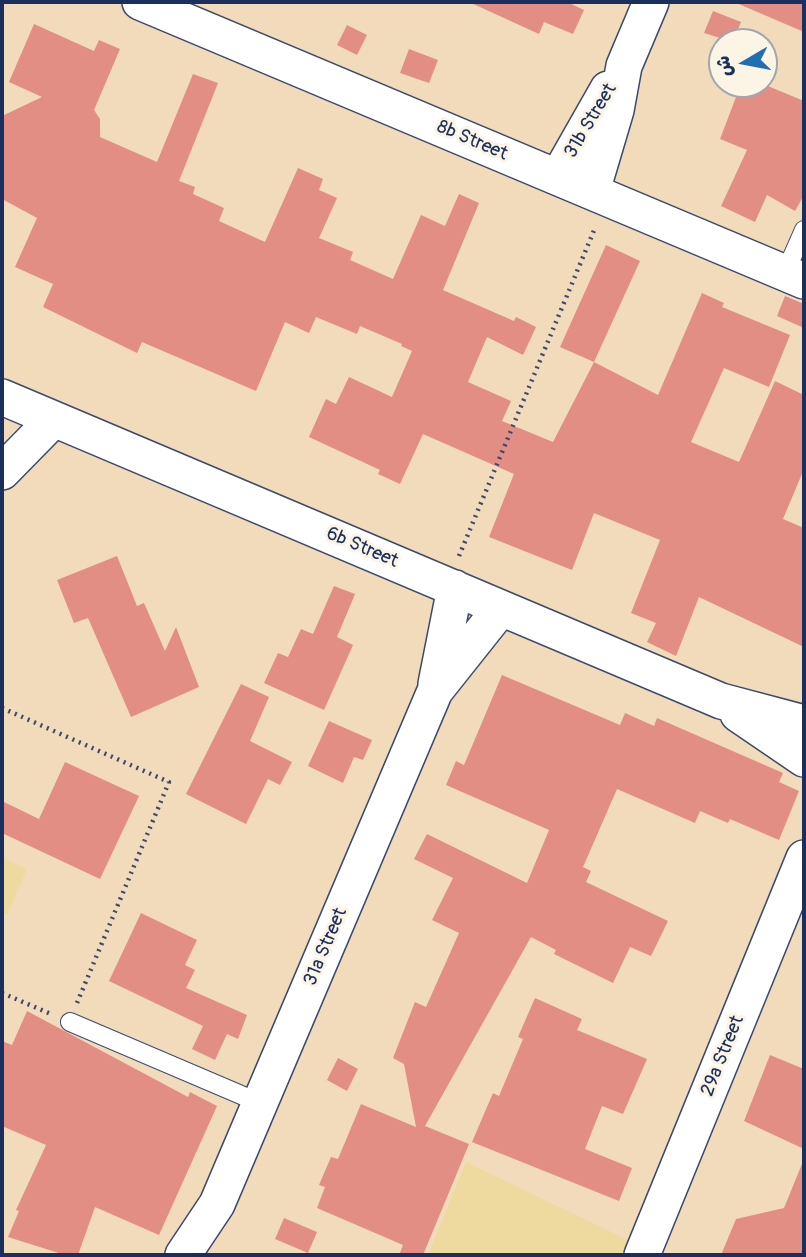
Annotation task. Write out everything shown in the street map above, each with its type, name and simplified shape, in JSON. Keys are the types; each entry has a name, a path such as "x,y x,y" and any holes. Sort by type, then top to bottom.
{"street":[{"name":"8b Street","path":"140,2 795,277"},
{"name":"31b Street","path":"558,177 624,66 651,2"},
{"name":"31b Street","path":"600,194 624,66"},
{"name":"6b Street","path":"2,398 254,501 721,701 804,723"},
{"path":"2,398 2,404"},
{"path":"2,472 54,420"},
{"name":"31a Street","path":"183,1255 217,1204 435,691 451,586"},
{"name":"31a Street","path":"435,691 501,608"},
{"name":"6b Street","path":"721,701 768,737 804,759"},
{"name":"29a Street","path":"642,1255 804,858"},
{"name":"31a Street","path":"208,1255 217,1204"}],"lane":[{"path":"795,277 804,230"},
{"path":"70,1022 260,1103"}],"path":[{"path":"451,586 600,194"},
{"path":"2,708 169,782 70,1022 2,993"}],"sand":[{"path":"2,858 27,869 7,915 2,913"},
{"path":"466,1162 634,1243 627,1255 428,1255"}],"building":[{"path":"469,2 567,2 584,10 573,34 544,22 539,34"},
{"path":"734,2 804,2 804,32"},
{"path":"713,11 741,22 739,28 708,28 708,34 704,33"},
{"path":"34,24 94,51 99,40 120,49 94,110 100,119 100,137 157,162 193,74 218,83 179,181 195,187 193,194 224,208 219,221 265,242 298,168 323,179 319,190 337,198 319,238 353,252 350,260 393,279 421,215 445,226 459,194 479,203 443,290 514,321 516,317 536,327 523,355 487,337 468,382 511,401 502,421 553,442 594,362 658,395 702,293 724,303 722,307 790,335 769,387 724,368 691,442 739,462 775,381 804,395 804,469 783,519 804,528 804,647 699,597 676,656 647,642 656,623 631,613 660,540 594,513 572,570 489,537 514,474 423,434 400,484 378,474 380,470 309,437 326,399 336,404 349,377 392,397 412,351 401,346 402,344 360,326 357,334 316,317 309,333 285,322 256,391 142,342 137,353 43,307 53,284 15,267 37,218 2,199 2,116 42,97 9,82"},
{"path":"347,25 367,35 357,55 337,45"},
{"path":"409,49 438,60 429,83 400,73"},
{"path":"778,90 804,101 804,195 795,211 767,195 755,222 721,206 747,150 720,139 736,98 778,98"},
{"path":"606,245 640,261 594,362 560,347"},
{"path":"785,296 804,304 804,328 777,316"},
{"path":"117,556 137,606 144,603 165,651 176,627 199,687 131,717 88,618 74,623 57,580"},
{"path":"334,586 355,594 337,637 353,645 324,710 264,683 278,653 288,657 301,629 313,634"},
{"path":"502,675 620,725 625,713 654,726 657,718 783,773 779,782 799,791 779,840 730,819 728,823 700,811 695,823 617,789 583,867 591,871 586,882 668,921 651,956 630,947 613,983 554,954 556,950 531,937 425,1126 469,1144 423,1255 399,1255 403,1245 317,1208 325,1187 319,1185 331,1157 338,1159 361,1104 416,1127 404,1064 393,1058 415,1002 426,1007 459,933 432,920 453,878 414,859 427,834 527,883 549,830 446,785 456,761 464,765"},
{"path":"241,684 269,697 250,741 292,762 280,785 268,779 246,824 186,794"},
{"path":"329,721 372,740 363,760 354,757 343,783 308,766"},
{"path":"65,762 139,796 100,879 2,833 2,801 39,819"},
{"path":"141,913 197,940 185,965 195,970 186,988 247,1015 238,1039 227,1034 215,1060 192,1049 203,1026 109,981"},
{"path":"535,998 582,1019 577,1030 647,1059 623,1114 602,1106 585,1149 632,1168 619,1201 472,1142 493,1093 499,1096 523,1039 518,1037"},
{"path":"27,1011 188,1097 190,1092 217,1106 159,1235 95,1207 78,1255 65,1255 8,1237 19,1211 16,1210 46,1145 2,1126 2,1041 12,1045"},
{"path":"770,1055 804,1069 804,1149 744,1121"},
{"path":"338,1058 358,1069 347,1091 327,1080"},
{"path":"804,1159 804,1255 721,1255 736,1219 784,1208"},
{"path":"284,1218 317,1232 308,1253 275,1239"}]}
